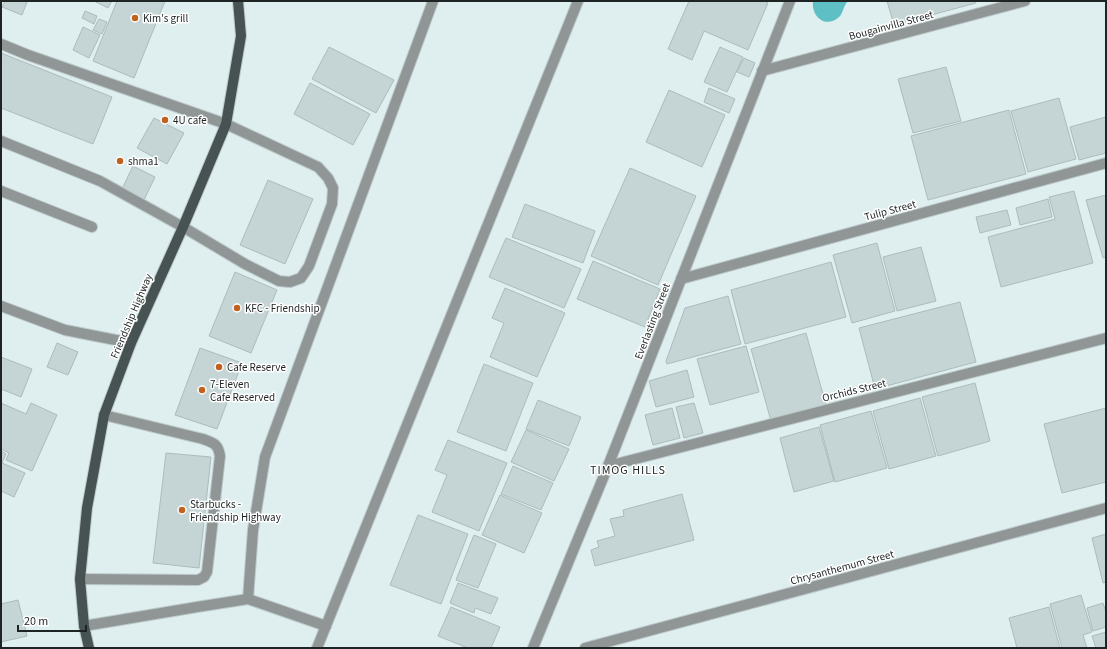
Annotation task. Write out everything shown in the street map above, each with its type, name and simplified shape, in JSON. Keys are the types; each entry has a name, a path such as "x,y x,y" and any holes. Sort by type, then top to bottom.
{"main road":[{"name":"Friendship Highway","path":"89,648 84,626 80,579 87,508 104,415 131,343 183,227 226,124 240,36 238,1"}],"street":[{"path":"248,599 253,530 265,456 433,1"},
{"path":"317,648 578,1"},
{"name":"Everlasting Street","path":"533,648 608,466 790,1"},
{"name":"Bougainvilla Street","path":"762,71 1025,1"},
{"path":"1,44 226,124 318,167 328,178 333,188 332,204 309,266 301,278 290,282 279,281 245,264 183,227 100,181 1,141"},
{"name":"Tulip Street","path":"681,279 1106,163"},
{"path":"1,191 92,228"},
{"path":"1,306 65,330 131,343"},
{"name":"Orchids Street","path":"608,466 1106,338"},
{"path":"80,579 198,580 204,577 207,572 220,456 218,448 213,443 203,439 104,415"},
{"name":"Chrysanthemum Street","path":"585,648 1106,508"},
{"path":"84,626 248,599 326,626"}],"water":[{"path":"813,1 848,1 840,16 829,22 820,20 814,12"}],"building":[{"path":"5,1 27,2 22,15 2,7"},
{"path":"94,1 112,1 108,8"},
{"path":"117,1 165,1 134,78 93,61"},
{"path":"689,1 764,1 768,3 748,50 704,31 692,60 668,49"},
{"path":"887,1 975,1 976,3 894,25"},
{"path":"85,11 97,16 94,24 82,18"},
{"path":"99,19 107,22 102,34 93,30"},
{"path":"83,27 100,35 89,58 73,50"},
{"path":"329,47 394,80 376,113 312,79"},
{"path":"720,47 743,57 727,92 704,82"},
{"path":"1,53 112,97 93,144 1,108"},
{"path":"744,58 755,63 749,77 737,72"},
{"path":"946,67 961,121 913,133 898,79"},
{"path":"310,83 370,114 353,145 294,114"},
{"path":"709,88 735,99 729,113 704,102"},
{"path":"669,90 725,115 702,167 646,142"},
{"path":"1059,98 1076,159 1028,172 1011,111"},
{"path":"1009,110 1026,174 928,200 911,136"},
{"path":"1106,117 1106,153 1079,160 1070,127"},
{"path":"154,118 184,133 167,164 137,148"},
{"path":"133,166 155,177 144,200 122,189"},
{"path":"630,168 696,196 658,285 591,256"},
{"path":"268,180 313,199 285,264 240,245"},
{"path":"1074,191 1093,263 1001,287 988,237 1055,219 1049,197"},
{"path":"1106,195 1106,257 1103,258 1086,200"},
{"path":"1048,199 1052,217 1020,225 1016,208"},
{"path":"525,204 595,231 583,263 512,237"},
{"path":"1007,210 1011,225 980,233 976,217"},
{"path":"506,238 581,269 564,308 489,277"},
{"path":"877,243 895,311 852,323 833,255"},
{"path":"921,247 936,301 897,311 883,257"},
{"path":"593,261 660,289 645,327 577,299"},
{"path":"831,262 846,317 745,344 731,290"},
{"path":"235,272 277,290 251,353 209,336"},
{"path":"505,288 565,313 537,377 490,357 504,323 492,318"},
{"path":"728,296 741,344 667,364 666,361 685,308"},
{"path":"960,302 976,362 875,389 859,328"},
{"path":"806,333 826,405 771,421 751,349"},
{"path":"57,343 78,352 68,375 47,367"},
{"path":"746,346 759,392 710,405 697,359"},
{"path":"200,348 242,363 217,429 175,415"},
{"path":"1,357 32,369 21,397 1,389"},
{"path":"484,364 533,383 506,451 457,432"},
{"path":"687,370 694,397 656,407 649,381"},
{"path":"975,383 990,441 938,456 922,397"},
{"path":"920,398 936,456 889,469 873,411"},
{"path":"538,400 581,417 569,446 526,429"},
{"path":"1,403 26,414 31,403 57,415 32,471 6,460 9,453 1,449"},
{"path":"694,403 703,433 684,438 676,407"},
{"path":"672,408 680,438 653,445 645,415"},
{"path":"1106,408 1106,482 1062,493 1044,424"},
{"path":"871,411 887,468 835,482 820,425"},
{"path":"819,427 834,481 794,492 780,438"},
{"path":"526,430 569,449 554,481 511,462"},
{"path":"448,440 507,463 479,531 432,512 447,475 435,470"},
{"path":"1,451 6,454 2,463 25,473 14,497 1,491"},
{"path":"166,453 211,457 199,568 153,563"},
{"path":"513,466 553,483 541,510 501,494"},
{"path":"682,494 694,540 595,566 591,550 599,547 597,541 615,536 610,519 624,516 623,510"},
{"path":"500,495 542,513 524,553 482,535"},
{"path":"418,515 468,534 441,604 390,585"},
{"path":"1106,534 1106,582 1103,583 1092,538"},
{"path":"474,535 496,544 478,588 456,580"},
{"path":"458,583 498,598 491,614 475,608 474,613 450,603"},
{"path":"1081,595 1092,632 1083,635 1087,648 1062,648 1050,604"},
{"path":"18,600 27,636 1,642 1,604"},
{"path":"1103,603 1106,612 1106,627 1093,631 1087,608"},
{"path":"451,607 500,627 491,648 468,648 438,636"},
{"path":"1049,607 1060,648 1017,648 1009,618"},
{"path":"1106,632 1106,648 1096,648 1092,636"}],"place":[{"name":"Kim's grill","path":"135,18"},
{"name":"4U cafe","path":"165,120"},
{"name":"shma1","path":"120,161"},
{"name":"KFC - Friendship","path":"237,308"},
{"name":"Cafe Reserve","path":"219,367"},
{"name":"7-Eleven Cafe Reserved","path":"202,390"},
{"name":"Starbucks - Friendship Highway","path":"182,510"}],"district":[{"name":"TIMOG HILLS","path":"628,470"}]}
